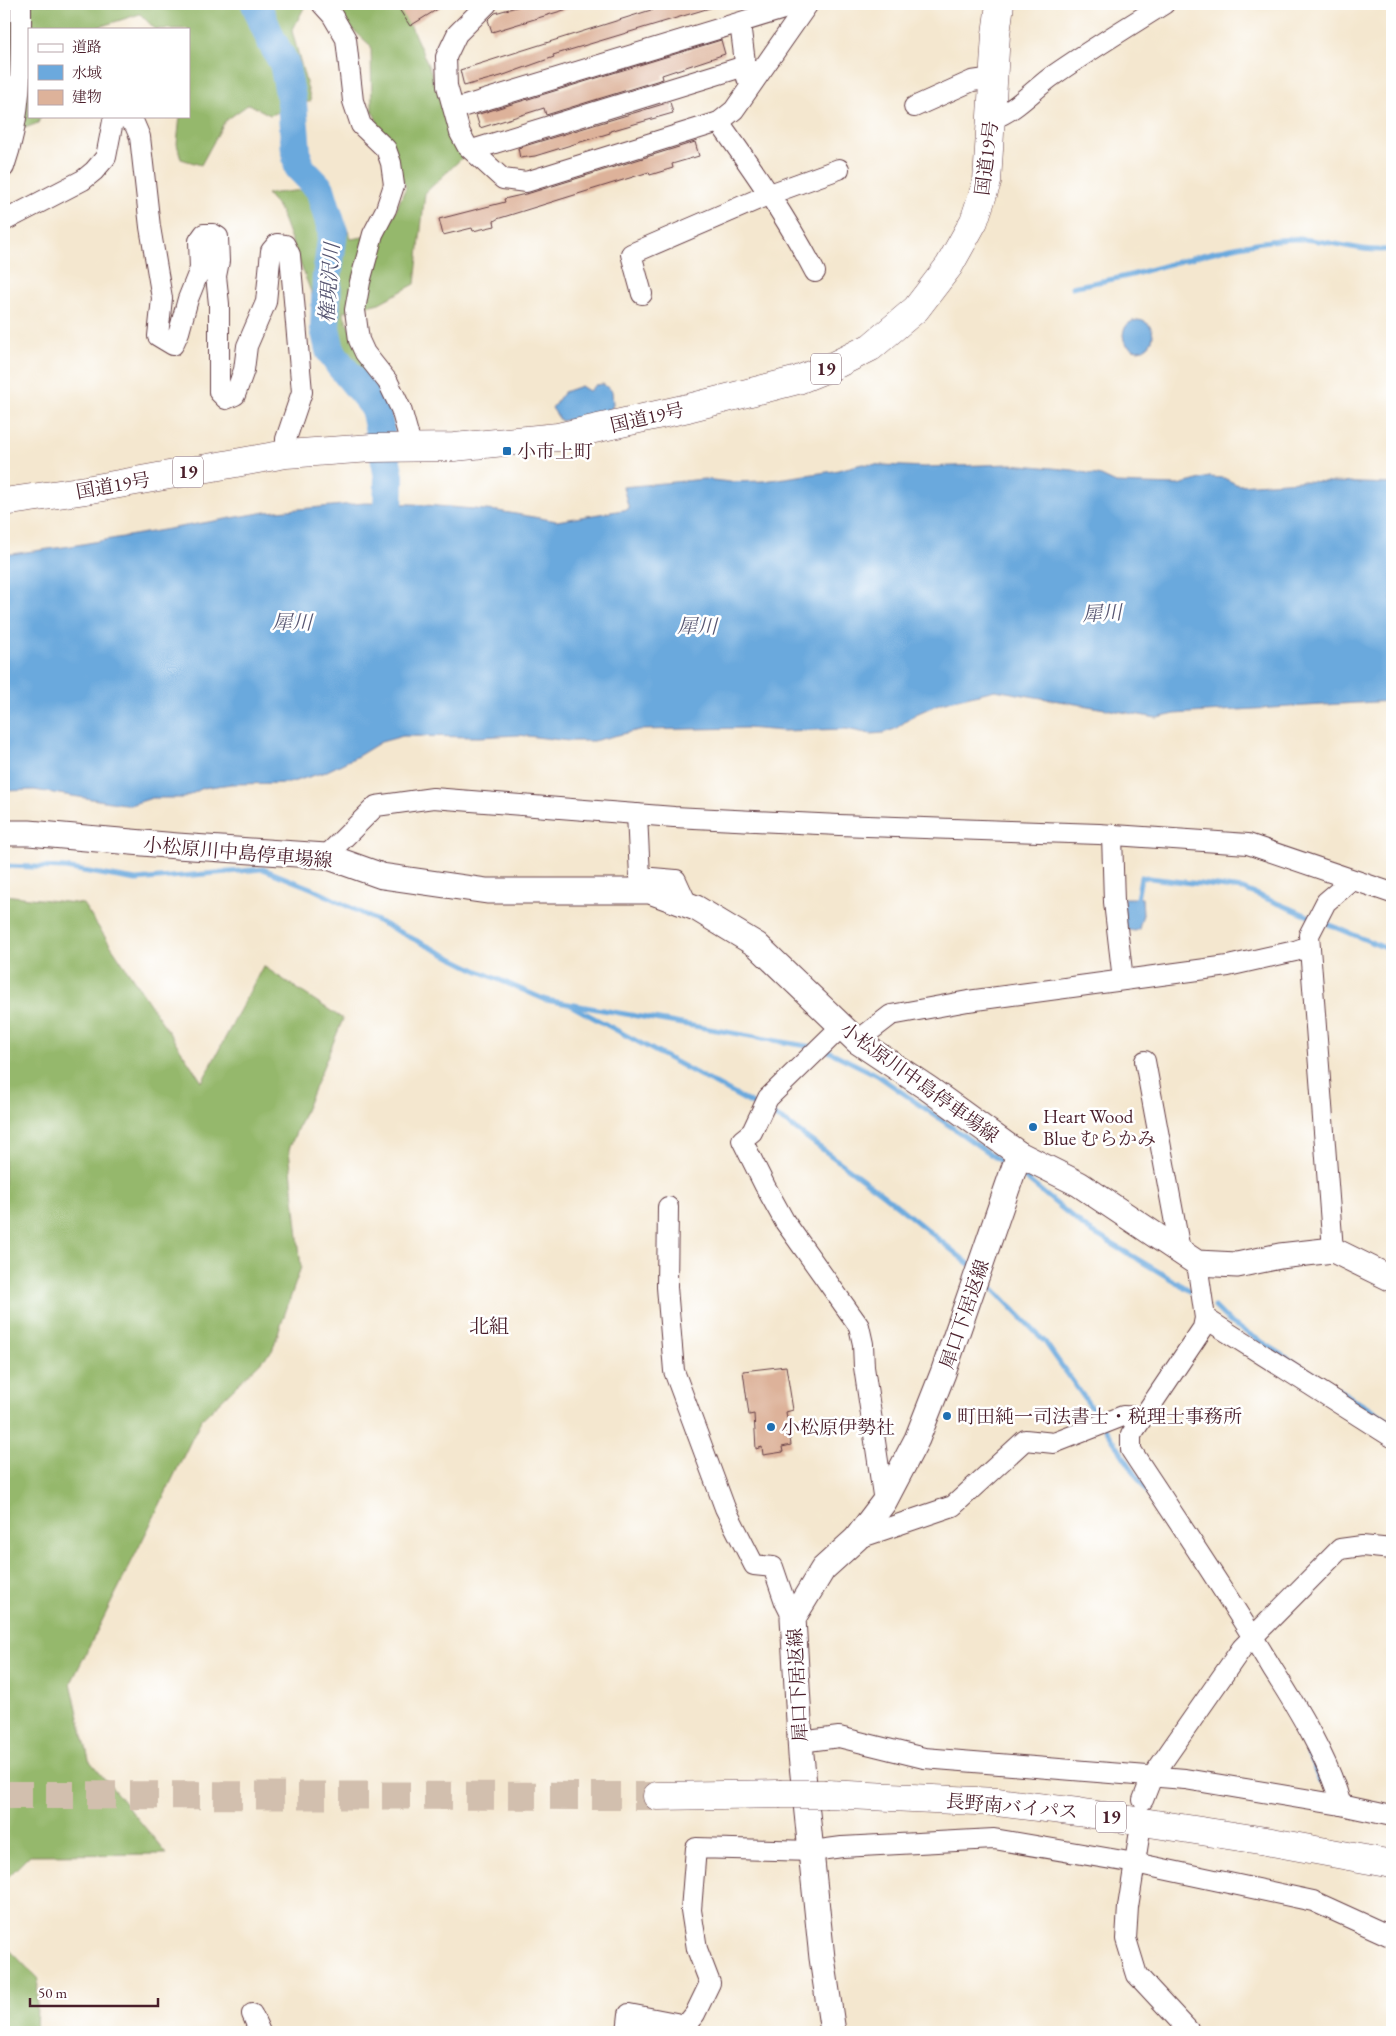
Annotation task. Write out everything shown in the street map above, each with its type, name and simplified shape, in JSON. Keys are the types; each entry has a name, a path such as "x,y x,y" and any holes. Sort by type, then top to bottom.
{"highway":[{"name":"国道19号","path":"4,502 86,490 286,454 372,448 454,447 558,437 670,412 798,380 835,365 871,347 916,309 949,266 966,238 981,202 987,182 993,78 1000,4"},
{"name":"長野南バイパス","path":"657,1796 827,1794 997,1802 1266,1841 1392,1864"}],"main road":[{"name":"小松原川中島停車場線","path":"4,833 29,833 177,846 326,856 382,876 487,891 650,891 696,908 757,946 850,1034 1018,1154 1079,1184 1130,1220 1188,1256 1237,1265 1280,1256 1332,1250"},
{"name":"犀口下居返線","path":"833,2032 822,1958 800,1742 793,1618 823,1569 856,1539 884,1502 917,1439 943,1373 1018,1154"},
{"path":"1332,1250 1392,1279"}],"street":[{"path":"4,167 18,115 21,4"},
{"path":"322,4 332,15 346,39 353,101 361,125 386,149 391,163 394,185 386,209 373,234 360,282 355,310 359,340 365,353 388,382 400,408 406,447"},
{"path":"487,4 457,34 446,57 447,86 455,109 460,133 472,150 503,178 526,182 719,122 734,110 808,4"},
{"path":"455,109 800,4"},
{"path":"992,119 1006,115 1042,84 1079,58 1164,4"},
{"path":"740,23 745,66 750,87"},
{"path":"472,150 745,66"},
{"path":"914,107 972,81 993,78"},
{"path":"4,221 83,180 94,171 106,157 113,121 118,118"},
{"path":"125,118 134,123 140,137 150,227 162,298 158,336 173,345 200,269 199,241 204,234 213,234 218,237 219,261 216,276 219,304 219,392 226,399 236,395 244,370 247,346 266,302 271,251 277,244 285,245 290,255 302,392 286,439 286,454"},
{"path":"719,122 795,233 815,272"},
{"path":"642,294 631,254 770,194 839,169"},
{"path":"326,856 376,806 433,798 637,814 839,825 1112,835 1248,844 1392,893"},
{"path":"637,814 640,877 676,880 687,904"},
{"path":"1112,835 1114,902 1123,980"},
{"path":"1332,1250 1309,941 1326,902 1352,880"},
{"path":"884,1502 859,1326 785,1222 742,1140 752,1132 768,1098 850,1034 891,1015 968,1001 1228,966 1295,951 1309,941"},
{"path":"1145,1061 1188,1256 1205,1318 1203,1328 1130,1435 1131,1450 1248,1643 1296,1705 1336,1788 1341,1805"},
{"path":"668,1207 667,1287 674,1371 725,1508 754,1565 773,1567 785,1602 793,1618"},
{"path":"1205,1318 1392,1437"},
{"path":"856,1539 953,1506 1025,1440 1054,1443 1123,1416 1142,1417"},
{"path":"1143,1800 1152,1777 1248,1643 1340,1549 1362,1546 1392,1549"},
{"path":"800,1742 839,1737 924,1758 1185,1779 1341,1805 1392,1816"},
{"path":"1139,1837 1128,1907 1126,1939 1137,1975 1190,2032"},
{"path":"627,2032 629,2014 686,2025 695,2014 710,1983 697,1949 690,1910 696,1848 812,1851 842,1847 994,1839 1135,1863 1313,1901 1392,1937"}],"green space":[{"path":"4,4 306,4 292,31 311,101 270,115 249,104 225,121 201,165 181,159 177,144 180,118 190,118 190,28 154,28 140,14 95,28 28,28 28,118 40,118 38,123 4,136"},
{"path":"325,4 401,4 431,72 462,158 425,193 415,284 379,303 343,312 374,388 351,397 279,208 267,194 331,187 351,239 386,233 406,187 372,110 371,46"},
{"path":"4,895 83,904 202,1082 263,966 343,1019 289,1149 301,1267 272,1351 201,1420 71,1683 89,1760 167,1854 30,1855 4,1881"},
{"path":"4,1944 38,1979 36,2032 4,2032"}],"water":[{"path":"1138,320 1144,321 1152,329 1152,341 1144,349 1138,350 1132,349 1124,341 1123,335 1124,329 1132,321"},
{"path":"603,384 612,391 613,404 610,413 561,421 552,408 564,392 581,386 589,391 596,385"},
{"name":"犀川","path":"862,464 924,467 1011,464 1073,470 1101,476 1116,483 1178,485 1209,477 1224,478 1238,485 1301,481 1392,484 1392,701 1175,714 1157,718 995,690 941,703 916,714 895,729 883,733 871,734 846,729 783,731 746,728 639,730 593,741 569,741 519,735 479,737 403,736 381,742 325,772 289,783 231,784 203,788 184,798 152,798 130,805 34,790 4,791 4,555 71,546 266,512 365,503 413,504 498,511 557,521 629,509 623,487 704,479 730,482 764,481 834,471"},
{"path":"1124,898 1142,898 1143,914 1139,929 1135,931 1128,930 1124,923"}],"building":[{"path":"408,4 446,4 410,26 399,9"},
{"path":"527,4 574,4 574,7 492,32 488,20 495,13"},
{"path":"670,4 712,4 713,7 553,55 554,57 501,76 464,86 460,70"},
{"path":"721,40 725,54 662,75 663,79 546,115 544,108 480,128 476,115"},
{"path":"670,102 673,113 610,131 610,133 535,156 520,158 518,148"},
{"path":"695,142 699,156 672,164 673,168 650,175 649,172 497,219 494,221 495,226 473,231 472,228 443,235 439,219 505,202 504,199 530,193"},
{"path":"786,1366 793,1410 786,1412 791,1445 782,1447 783,1452 763,1455 762,1447 756,1449 754,1414 749,1415 743,1371"}],"waterway":[{"name":"権現沢川","path":"256,4 271,40 284,63 292,103 299,167 320,189 333,232 327,277 325,328 330,350 375,407 389,477 387,545"},
{"path":"1072,287 1125,277 1218,251 1275,240 1306,239 1356,248 1392,249"},
{"path":"4,866 65,868 136,880 263,869 313,889 474,969 546,1000 812,1047"},
{"path":"1136,905 1141,877 1243,889 1313,918"},
{"path":"1321,921 1392,951"},
{"path":"572,1006 758,1107"},
{"path":"826,1050 877,1075 1003,1163"},
{"path":"766,1111 787,1123 884,1195 969,1264"},
{"path":"1024,1177 1087,1229 1196,1294"},
{"path":"985,1280 1045,1342 1100,1420"},
{"path":"1215,1307 1230,1322 1392,1423"},
{"path":"1105,1428 1169,1525"},
{"path":"1300,1733 1320,1782"}],"tunnel":[{"path":"4,1795 657,1796"}],"place":[{"name":"小市上町","path":"507,451"},
{"name":"Heart Wood Blue むらかみ","path":"1033,1127"},
{"name":"町田純一司法書士・税理士事務所","path":"947,1416"},
{"name":"小松原伊勢社","path":"771,1427"}],"district":[{"name":"北組","path":"489,1326"}]}
